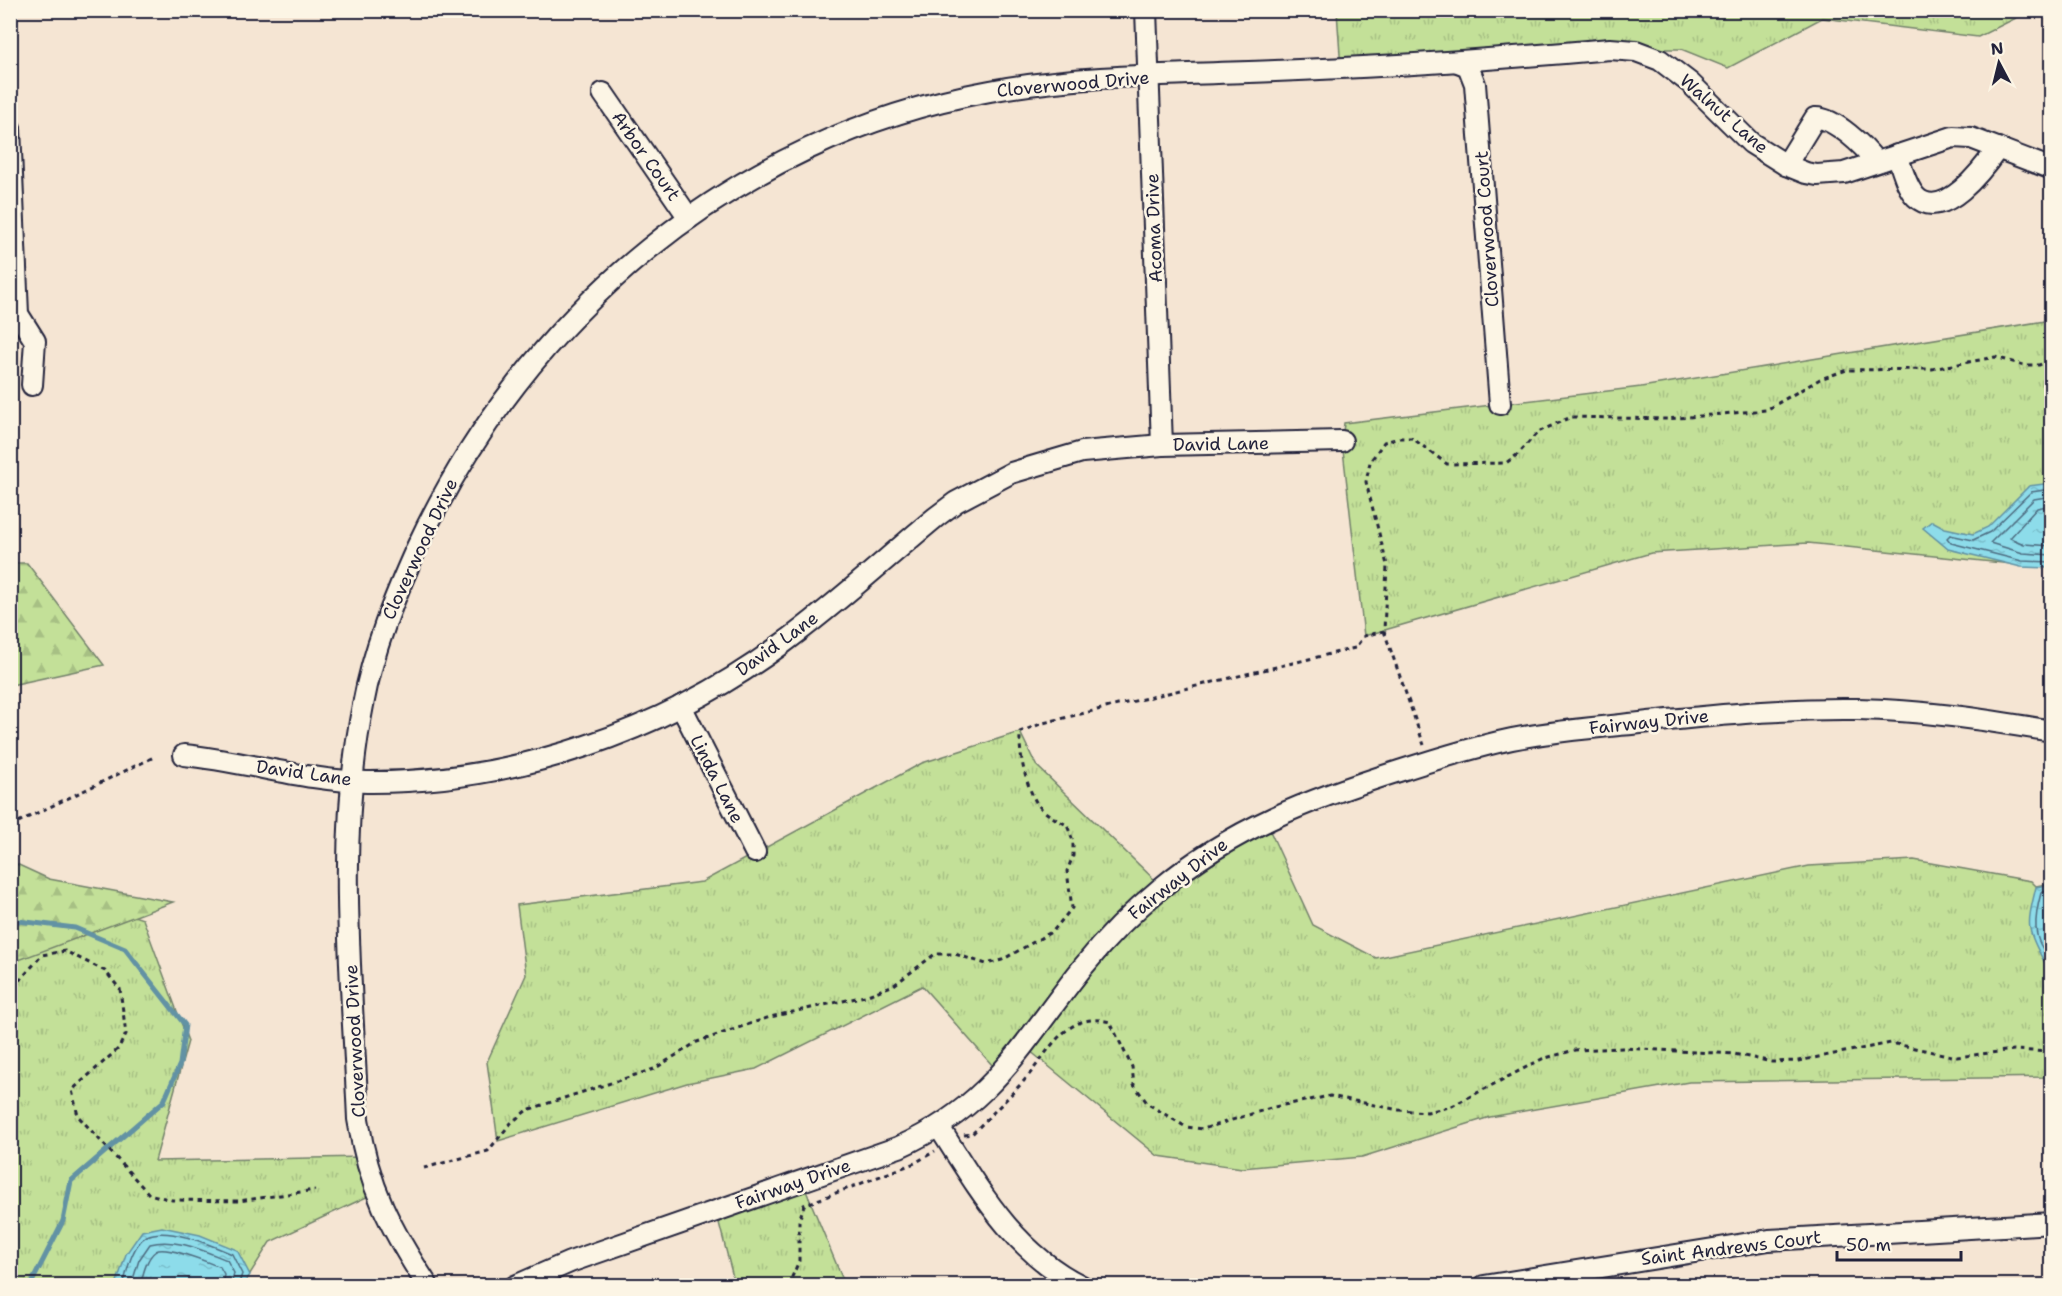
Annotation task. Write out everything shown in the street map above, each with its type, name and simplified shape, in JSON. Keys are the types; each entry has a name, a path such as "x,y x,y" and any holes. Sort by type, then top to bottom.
{"street":[{"name":"Acoma Drive","path":"1146,10 1161,445"},
{"name":"Walnut Lane","path":"1458,62 1610,49 1648,55 1660,60 1690,83 1751,143 1786,165 1806,173 1828,175 1953,137 1971,138 2052,169"},
{"name":"Cloverwood Drive","path":"428,1286 397,1238 380,1204 364,1157 360,1129 347,883 352,781 362,709 381,636 403,578 458,467 491,414 562,328 634,259 724,195 803,152 907,112 992,90 1053,82 1458,62"},
{"name":"Cloverwood Court","path":"1458,62 1468,66 1475,84 1500,404"},
{"name":"Arbor Court","path":"603,93 689,218"},
{"path":"1786,165 1815,118 1833,123 1859,143 1876,162"},
{"path":"10,128 18,314 35,341 32,385"},
{"path":"1897,155 1916,197 1932,205 1945,202 1963,188 1984,169 1998,148"},
{"name":"David Lane","path":"184,755 322,779 352,781 420,779 504,768 564,752 622,733 722,684 784,643 936,517 989,484 1058,457 1082,452 1161,445 1342,441"},
{"name":"Linda Lane","path":"681,706 755,852"},
{"name":"Fairway Drive","path":"515,1286 570,1262 899,1147 939,1127 974,1102 1001,1075 1108,938 1162,887 1201,857 1265,820 1322,796 1430,761 1512,739 1573,730 1795,710 1907,711 2052,731"},
{"path":"939,1127 983,1198 1007,1227 1053,1268 1082,1286"},
{"name":"Saint Andrews Court","path":"1484,1286 1769,1240 2052,1223"}],"path":[{"path":"1430,761 1384,631 1387,565 1366,482 1370,462 1384,442 1399,438 1412,438 1447,464 1506,463 1518,454 1538,432 1571,417 1667,419 1767,410 1820,378 1847,370 1932,369 1995,357 2024,365 2039,365 2052,360"},
{"path":"424,1168 489,1151 511,1123 526,1110 654,1069 698,1042 770,1017 875,993 894,985 935,954 955,954 986,964 1002,960 1053,931 1072,908 1067,872 1073,856 1073,841 1067,825 1053,818 1037,803 1019,754 1020,732 1043,723 1355,648 1364,636 1384,631"},
{"path":"10,826 154,757"},
{"path":"10,984 21,979 42,955 65,951 105,971 120,989 126,1034 118,1049 72,1090 78,1116 149,1194 172,1200 239,1201 315,1190"},
{"path":"964,1135 972,1134 1023,1082 1056,1039 1084,1020 1096,1018 1110,1022 1132,1067 1134,1085 1148,1104 1186,1127 1203,1129 1274,1107 1330,1096 1399,1110 1427,1112 1450,1107 1542,1059 1575,1050 1622,1048 1734,1054 1772,1062 1798,1061 1892,1043 1957,1057 2014,1050 2052,1052"},
{"path":"788,1286 799,1261 799,1221 804,1205 915,1163 937,1150"}],"green space":[{"path":"1337,11 2030,11 1978,37 1822,18 1728,68 1681,49 1610,49 1341,69"},
{"path":"2051,320 2051,568 1808,543 1651,553 1364,636 1342,441 1344,423 1641,387"},
{"path":"11,563 27,563 104,665 11,685"},
{"path":"1020,732 1036,765 1162,887 1265,820 1313,925 1376,958 1809,866 1914,860 2031,881 2036,886 2051,883 2051,1077 1689,1082 1490,1117 1362,1157 1242,1168 1158,1156 1024,1046 1001,1075 922,986 756,1069 687,1083 498,1141 487,1062 526,975 517,905 702,882 922,763"},
{"path":"10,861 49,879 173,902 11,963"},
{"path":"11,875 143,919 188,1041 155,1161 364,1157 375,1193 270,1242 243,1285 11,1286"},
{"path":"802,1181 845,1285 735,1285 716,1211"}],"water":[{"path":"2051,483 2051,568 2021,567 1948,549 1923,528 1932,521 1945,528 1973,534 1988,527 2029,486"},
{"path":"2052,884 2051,964 2045,963 2034,942 2030,919 2036,887"},
{"path":"162,1227 200,1235 237,1250 250,1275 243,1285 116,1285 126,1254 142,1231"}],"waterway":[{"path":"10,920 75,928 125,949 185,1025 180,1064 164,1101 71,1181 63,1221 30,1286"}]}
